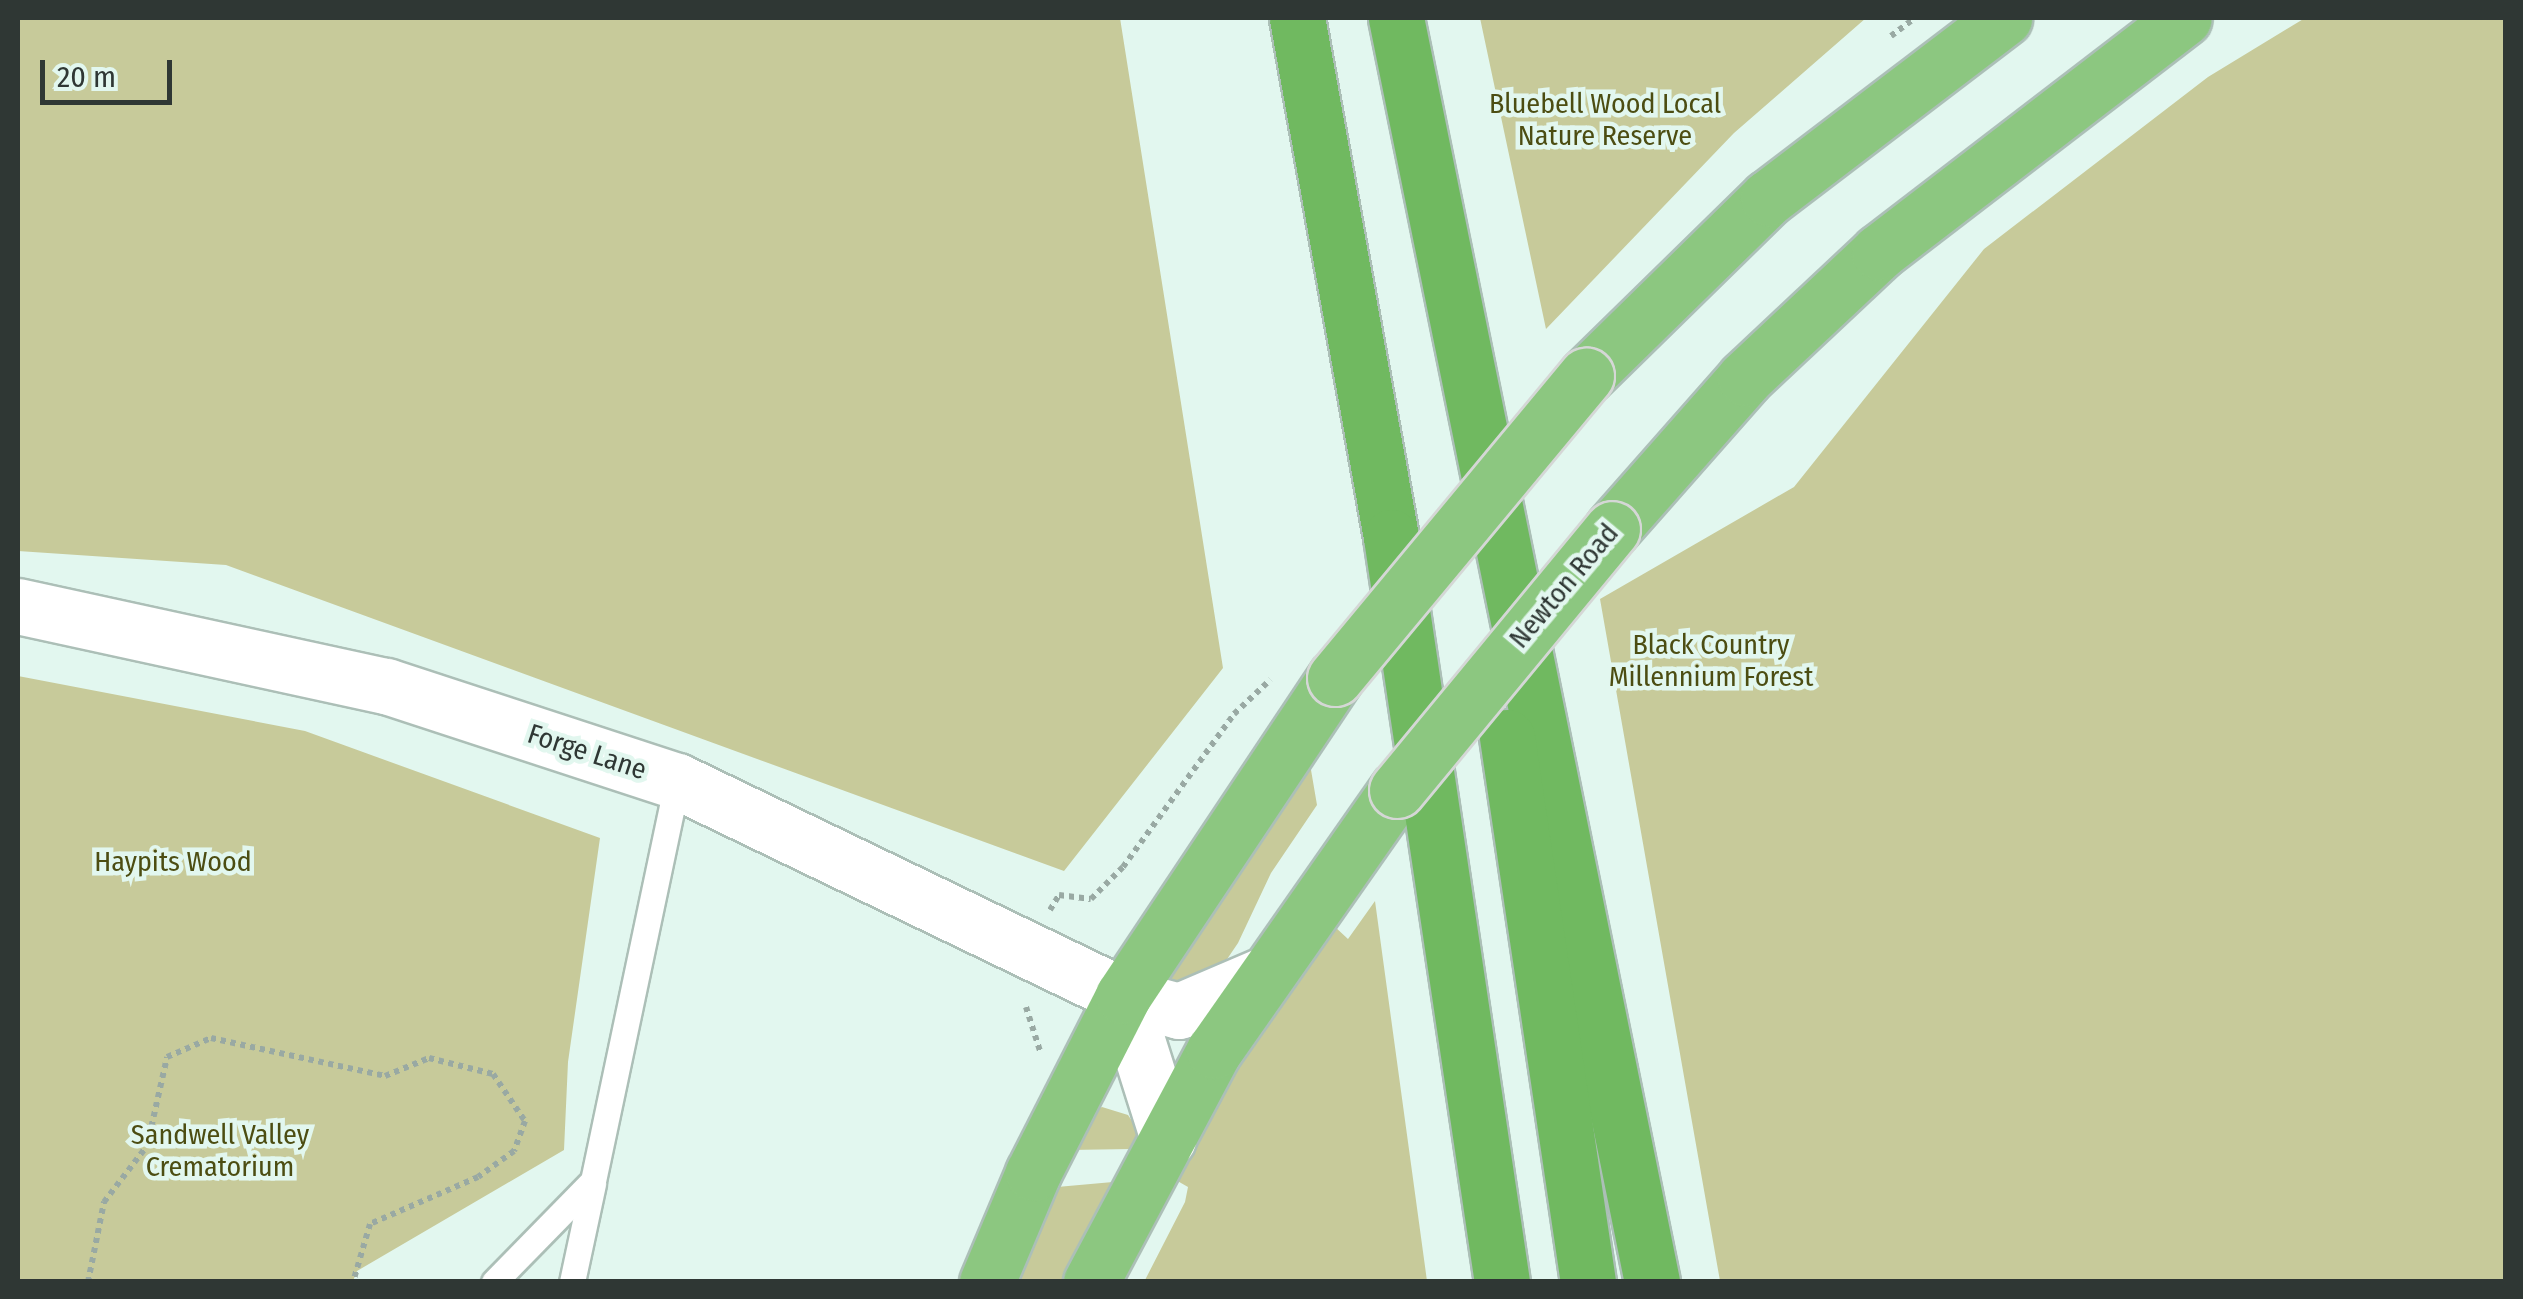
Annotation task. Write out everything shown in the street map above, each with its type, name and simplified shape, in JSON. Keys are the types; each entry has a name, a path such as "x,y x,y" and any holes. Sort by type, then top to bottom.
{"highway":[{"path":"1297,18 1392,537 1502,1282"},
{"path":"1396,18 1652,1282"},
{"path":"987,1282 1028,1182 1123,996 1336,678 1586,376 1768,198 2004,18"},
{"name":"Newton Road","path":"1091,1282 1260,976 1342,860 1612,529 1746,378 1879,252 2184,18"},
{"path":"1409,76 1588,1282"}],"street":[{"name":"Forge Lane","path":"18,606 386,686 676,781 1123,996 1180,1010 1260,976"},
{"path":"1123,996 1168,1139"}],"lane":[{"path":"572,1282 676,781"},
{"path":"494,1282 593,1180"}],"path":[{"path":"88,1282 104,1202 147,1146 167,1057 211,1038 385,1076 430,1058 493,1074 525,1121 514,1151 478,1177 370,1224 353,1282"}],"green space":[{"path":"18,18 1120,18 1223,668 1064,871 226,565 18,551"},
{"name":"Bluebell Wood Local Nature Reserve","path":"1480,18 1866,18 1734,133 1546,329"},
{"name":"Black Country Millennium Forest","path":"2305,18 2505,18 2505,1281 1720,1281 1600,599 1794,487 1984,249 2208,77"},
{"path":"18,676 305,731 600,838 568,1062 564,1150 357,1271 353,1281 18,1281"},
{"path":"1310,764 1317,805 1271,873 1238,943 1219,971 1151,1000"},
{"path":"1375,901 1427,1281 1144,1282 1185,1202 1188,1187 1174,1179 1230,1079 1334,926 1348,939"},
{"path":"1102,1107 1128,1115 1138,1130 1131,1149 1069,1150 1088,1113"},
{"path":"1113,1182 1063,1281 1006,1282 1057,1187"}],"park label":[{"name":"Haypits Wood","path":"173,862"},
{"name":"Sandwell Valley Crematorium","path":"220,1151"}]}
